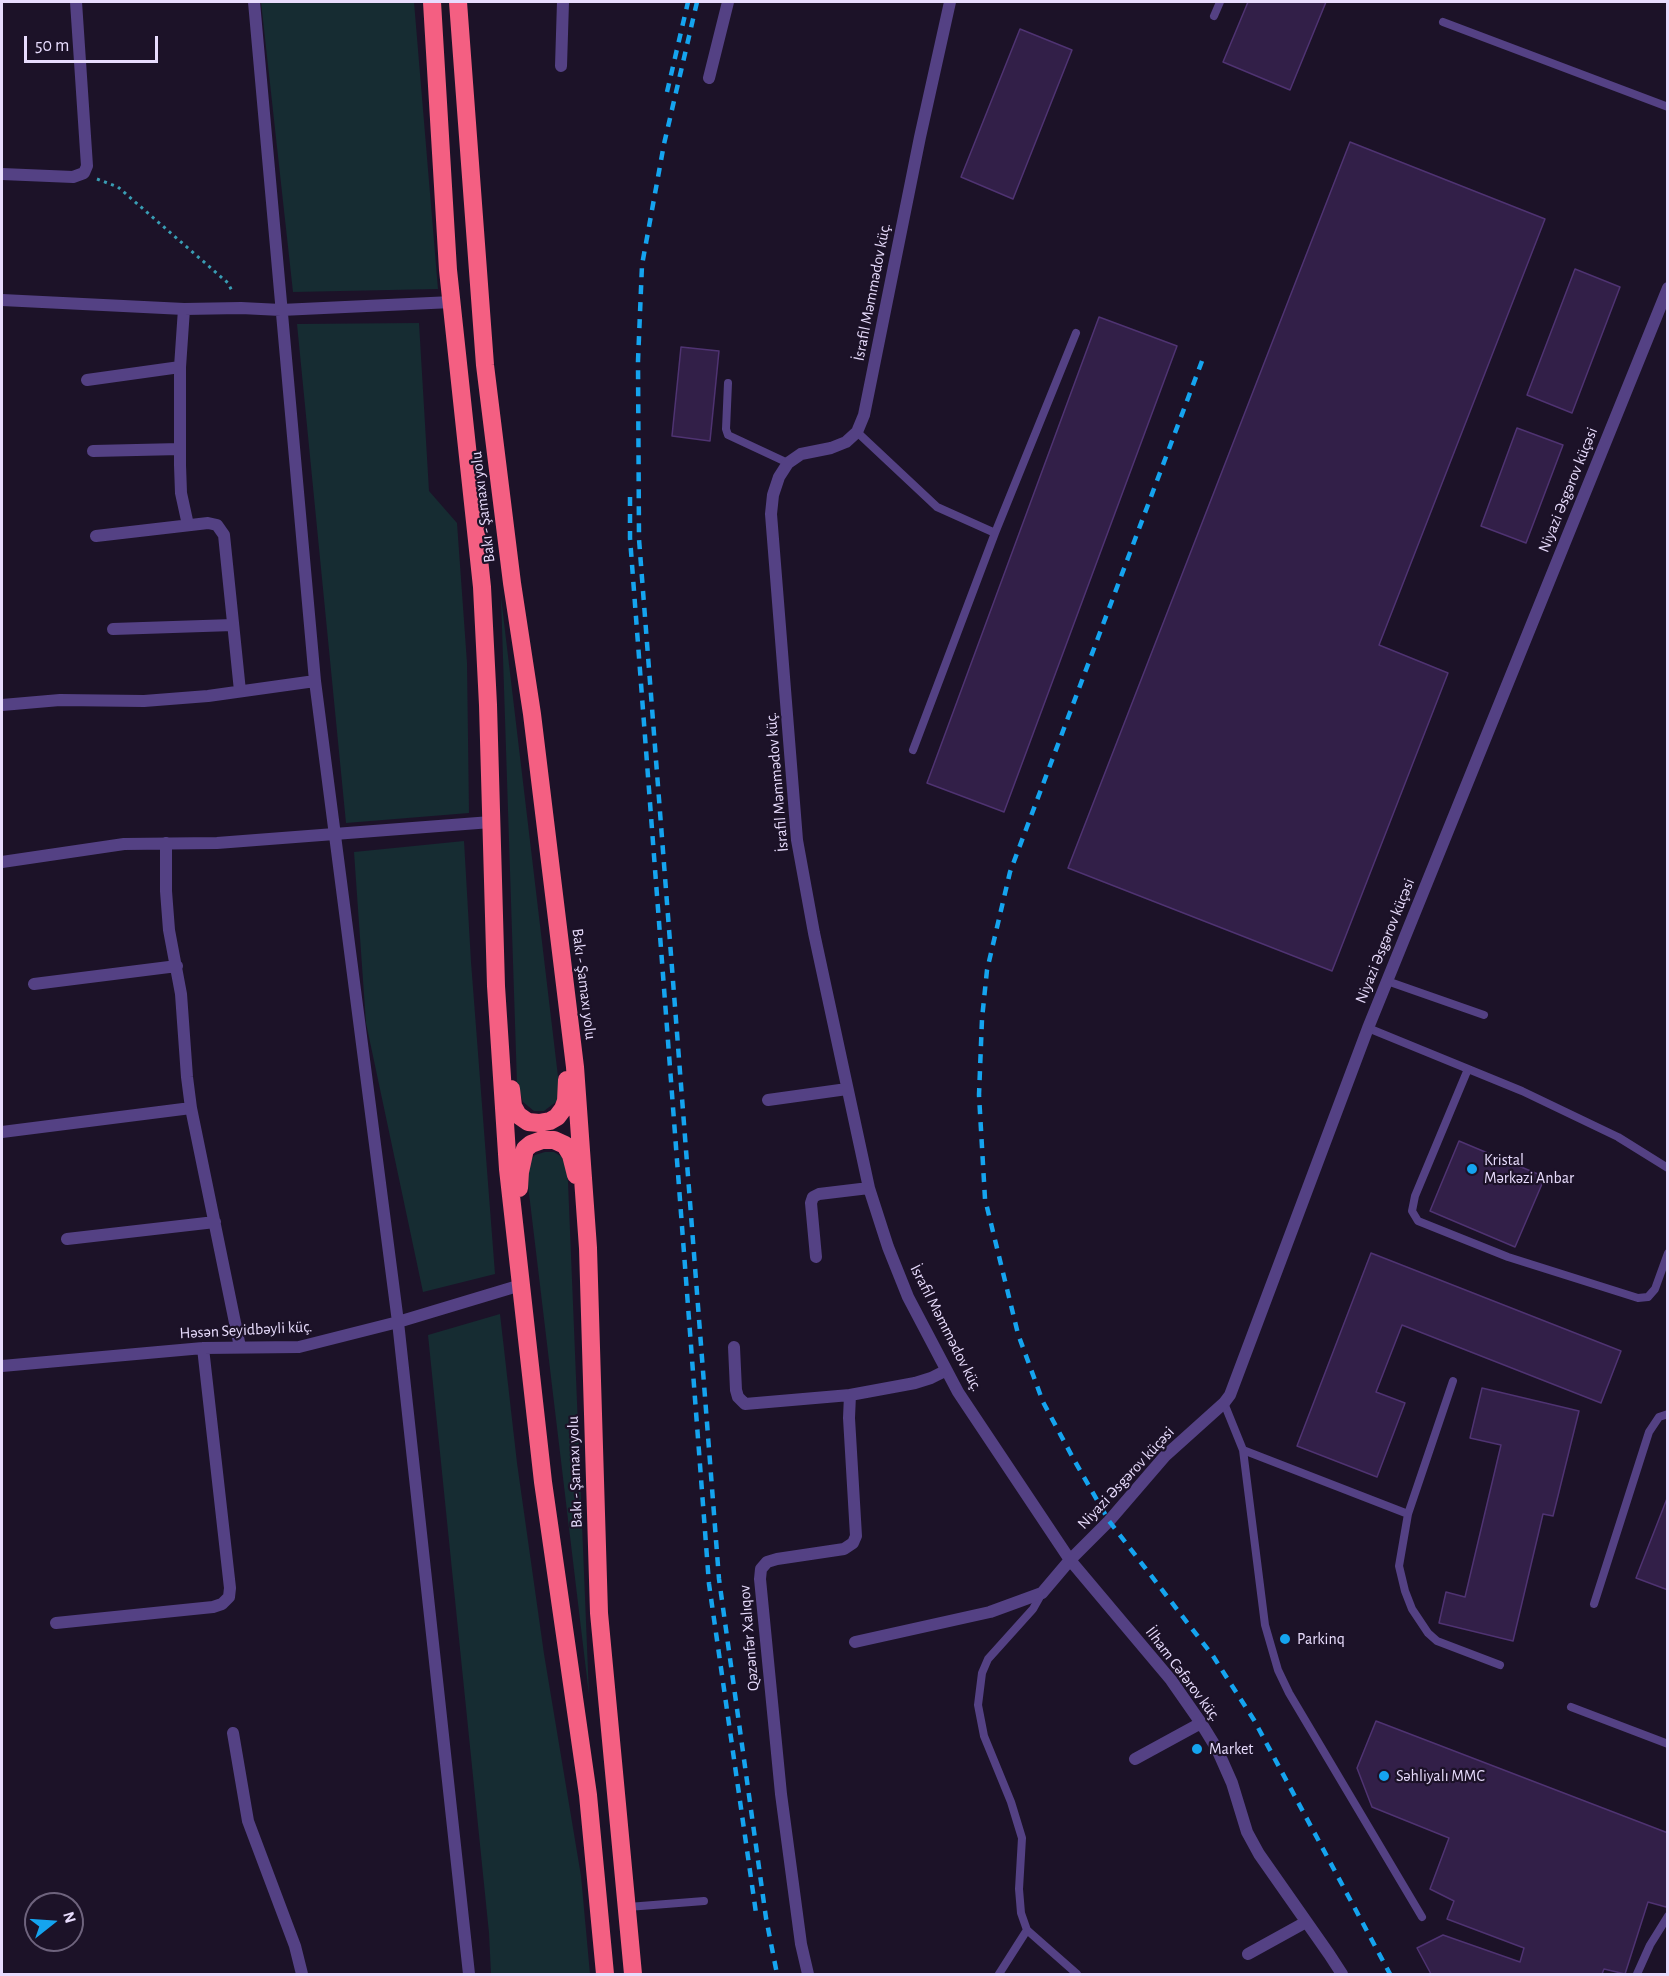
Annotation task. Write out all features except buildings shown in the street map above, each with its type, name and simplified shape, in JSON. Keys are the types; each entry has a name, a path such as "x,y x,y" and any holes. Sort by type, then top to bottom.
{"highway":[{"name":"Bakı - Şamaxı yolu","path":"432,2 448,270 482,587 501,1078 543,1482 588,1795 605,1974"},
{"name":"Bakı - Şamaxı yolu","path":"458,2 485,365 512,584 532,714 575,1067 588,1248 599,1613 633,1974"},
{"path":"496,986 513,1106 518,1115 528,1122 539,1124 557,1117 566,1101 565,987"},
{"path":"518,1256 522,1158 525,1149 542,1140 554,1140 565,1145 571,1155 576,1172 588,1248"}],"street":[{"path":"2,174 73,177 84,173 87,166 76,2"},
{"path":"254,2 315,681 398,1322 470,1974"},
{"path":"561,66 563,2"},
{"path":"709,78 729,2"},
{"name":"İsrafil Məmmədov küç.","path":"857,432 864,415 920,137 950,2"},
{"name":"Niyazi Əsgərov küçəsi","path":"1042,1593 1165,1456 1224,1403 1236,1383 1368,1028 1668,288"},
{"path":"2,300 184,309 281,310 452,303"},
{"path":"184,309 180,367 180,449 181,493 188,525"},
{"path":"87,380 180,367"},
{"path":"788,463 801,454 831,448 846,442 857,432"},
{"path":"93,451 180,449"},
{"name":"İsrafil Məmmədov küç.","path":"788,463 779,477 773,495 771,514 797,840 812,922 869,1188 908,1297 945,1371 1070,1560"},
{"path":"96,536 208,523 217,525 224,536 240,691"},
{"path":"113,629 233,625"},
{"path":"2,705 60,700 144,701 208,696 315,681"},
{"path":"2,862 124,844 217,843 491,822"},
{"path":"166,843 168,910 181,994 190,1108 240,1347"},
{"path":"34,984 177,966"},
{"path":"768,1100 848,1089"},
{"path":"2,1132 190,1108"},
{"path":"816,1257 811,1203 813,1197 819,1194 869,1188"},
{"path":"67,1239 215,1222"},
{"name":"Həsən Seyidbəyli küç.","path":"2,1366 203,1348 286,1348 313,1345 521,1285"},
{"path":"734,1347 736,1390 738,1397 745,1404 850,1395 915,1383 945,1371"},
{"path":"56,1623 213,1607 229,1598 230,1588 203,1348"},
{"name":"Qəzənfər Xalıqov","path":"808,1974 801,1944 781,1794 760,1579 761,1569 767,1562 844,1549 854,1543 856,1536 849,1418 850,1395"},
{"name":"İlham Cəfərov küç.","path":"1070,1560 1171,1680 1201,1723 1217,1749 1232,1783 1251,1839 1259,1854 1342,1974"},
{"path":"855,1642 990,1612 1042,1593"},
{"path":"1135,1759 1201,1723"},
{"path":"233,1733 248,1821 295,1946 303,1974"},
{"path":"1248,1954 1306,1922"}],"lane":[{"path":"1214,16 1220,2"},
{"path":"1443,22 1668,107"},
{"path":"913,750 995,533 1076,333"},
{"path":"728,383 726,429 728,435 788,463"},
{"path":"857,432 937,507 995,533"},
{"path":"1387,981 1484,1015"},
{"path":"1368,1028 1522,1092 1618,1137 1668,1168"},
{"path":"1468,1069 1415,1196 1412,1211 1418,1221 1508,1257 1638,1298 1648,1297 1655,1289 1668,1253"},
{"path":"1453,1381 1408,1514 1399,1566 1412,1609 1428,1633 1437,1641 1500,1665"},
{"path":"1224,1403 1243,1450 1264,1625 1278,1670 1289,1693 1422,1917"},
{"path":"1594,1604 1649,1432 1659,1417 1668,1414"},
{"path":"1243,1450 1408,1514"},
{"path":"1042,1593 1033,1609 987,1659 982,1673 978,1705 984,1736 1011,1802 1022,1838 1020,1913 1027,1930 1077,1974"},
{"path":"1570,1707 1668,1744"},
{"path":"628,1907 704,1901"},
{"path":"1637,1974 1650,1945 1668,1916"},
{"path":"999,1974 1027,1930"}],"path":[{"path":"84,173 118,188 228,284 241,308"}],"green space":[{"path":"261,2 414,2 438,289 293,292"},
{"path":"419,323 429,491 457,523 467,663 469,813 346,823 297,324"},
{"path":"501,597 559,1085 557,1101 544,1111 534,1111 523,1102 517,1084"},
{"path":"464,841 495,1274 423,1292 366,1023 354,852"},
{"path":"554,1152 562,1157 568,1182 589,1695 528,1185 529,1162 535,1155"},
{"path":"500,1314 517,1463 544,1654 581,1876 590,1974 491,1974 489,1933 428,1335"}],"railway":[{"path":"667,92 688,2"},
{"path":"697,2 664,144 642,265 638,361 639,539 719,1579 766,1918 777,1974"},
{"path":"1202,361 1010,872 987,970 982,1019 979,1095 985,1199 1018,1334 1043,1402 1109,1521 1213,1656 1254,1720 1390,1974"},
{"path":"630,497 630,538 709,1584 756,1913"}],"place":[{"name":"Kristal Mərkəzi Anbar","path":"1472,1169"},
{"name":"Parkinq","path":"1285,1639"},
{"name":"Market","path":"1197,1749"},
{"name":"Səhliyalı MMC","path":"1384,1776"}]}
